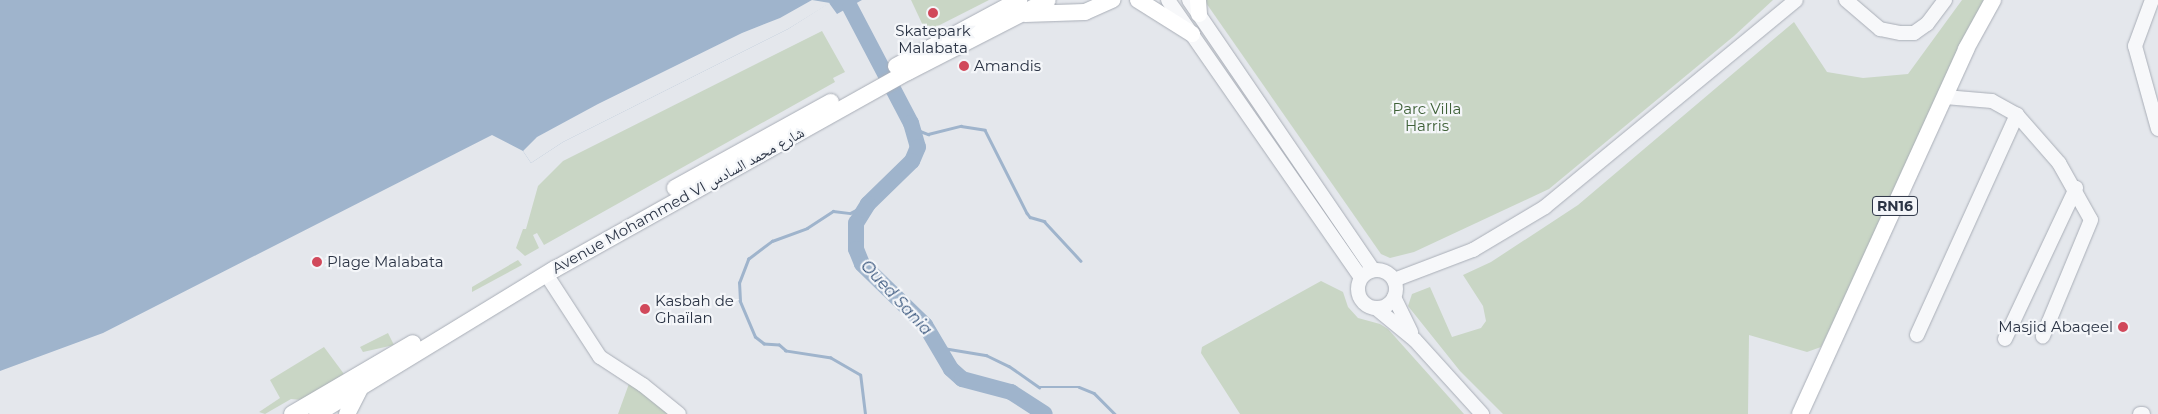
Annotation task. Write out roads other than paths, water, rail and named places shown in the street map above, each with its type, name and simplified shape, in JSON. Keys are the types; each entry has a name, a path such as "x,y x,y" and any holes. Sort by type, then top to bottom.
{"main road":[{"name":"Avenue Mohammed VI شارع محمد السادس","path":"317,414 546,274 905,68 1019,0"},
{"name":"Avenue Mohammed VI شارع محمد السادس","path":"905,68 1048,0"},
{"path":"1015,16 1085,12 1112,0"},
{"path":"1138,0 1192,34"},
{"name":"RN16","path":"1800,414 1945,97 1994,0"},
{"name":"Avenue Mohammed VI شارع محمد السادس","path":"292,414 550,260 871,87"},
{"path":"350,413 361,387"}],"street":[{"path":"1168,0 1367,274"},
{"path":"1394,280 1473,250 1545,207 1796,0"},
{"path":"1846,0 1880,29 1901,33 1914,33 1927,24 1945,0"},
{"path":"2152,0 2135,46 2158,129"},
{"path":"1195,4 1367,274"},
{"path":"1945,97 1992,101 2017,115 2049,150 2076,188 2092,224 2043,336"},
{"path":"1916,335 2017,115"},
{"path":"2005,339 2076,188"},
{"path":"1367,274 1386,272 1394,280 1394,297 1415,340"},
{"path":"546,274 600,357 650,390 679,414"},
{"path":"1367,274 1357,291 1360,300 1376,308 1415,340 1482,414"},
{"path":"1376,308 1385,306 1394,297"}],"water":[{"path":"0,0 862,0 837,14 829,3 788,29 563,142 531,163 523,151 492,135 103,333 0,371"}],"waterway":[{"name":"Oued Sania","path":"850,7 911,123 918,147 912,161 868,204 856,223 856,249 862,264 925,325 951,369 962,379 1011,392 1045,414"},
{"path":"911,123 920,131 928,134 961,126 985,130 1027,213 1030,217 1044,221 1081,261"},
{"path":"865,414 860,375 831,358 786,351 779,345 764,344 755,337 740,301 739,283 748,259 772,241 807,228 833,211 850,213 868,204"},
{"path":"937,347 986,355 1009,366 1039,387 1079,387 1094,393 1115,414"}],"place":[{"name":"Skatepark Malabata","path":"933,13"},
{"name":"Amandis","path":"964,66"},
{"name":"Plage Malabata","path":"317,262"},
{"name":"Kasbah de Ghaïlan","path":"645,309"},
{"name":"Masjid Abaqeel","path":"2123,327"}],"park label":[{"name":"Parc Villa Harris","path":"1427,116"}]}
